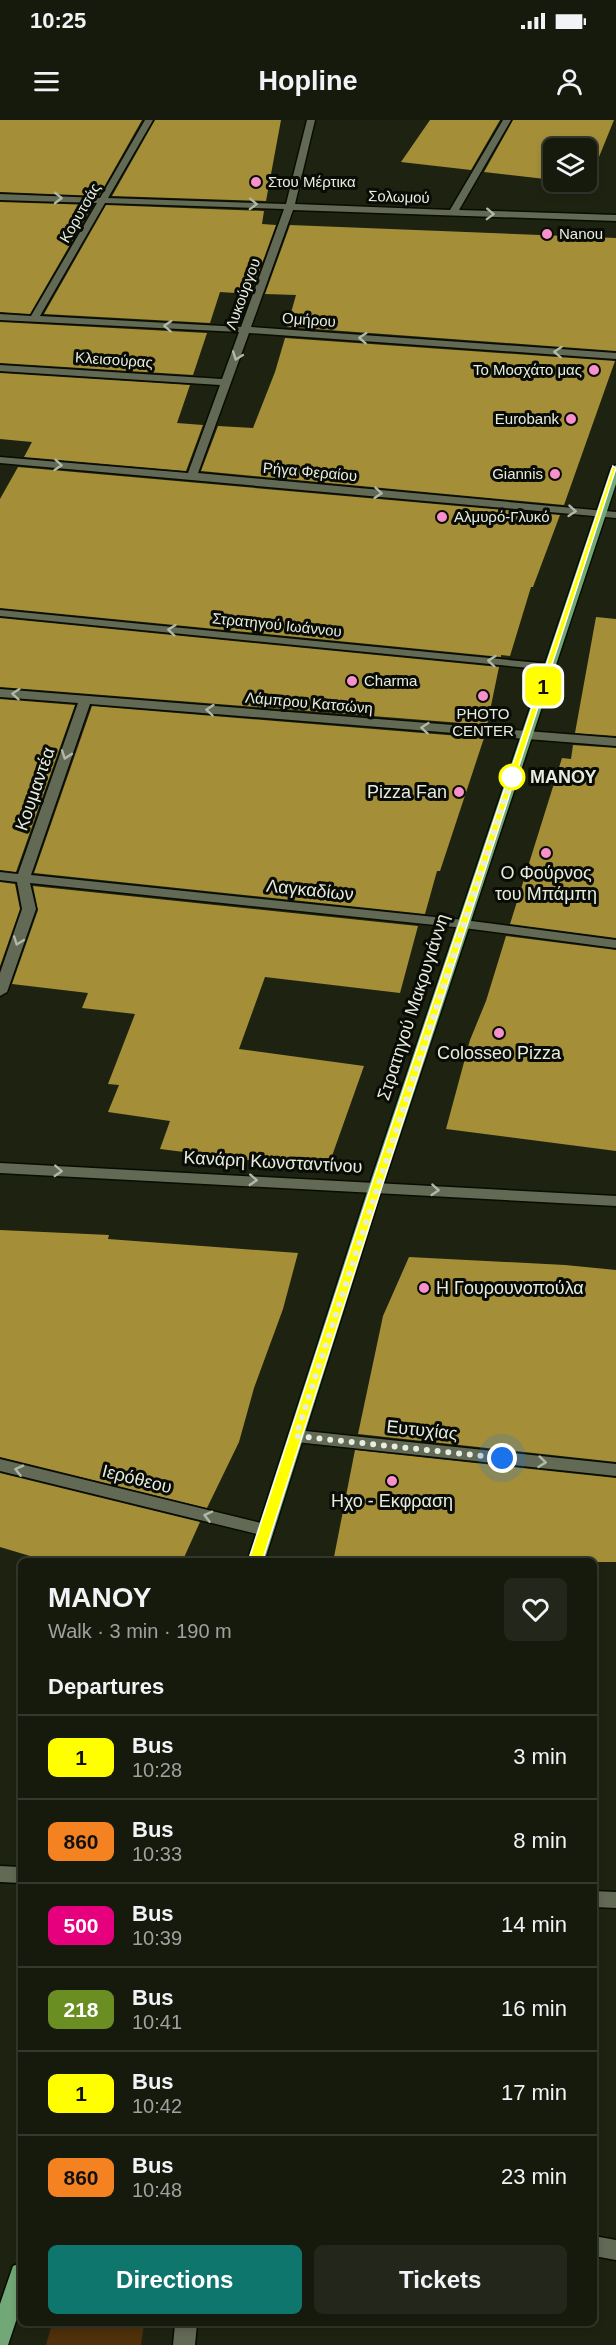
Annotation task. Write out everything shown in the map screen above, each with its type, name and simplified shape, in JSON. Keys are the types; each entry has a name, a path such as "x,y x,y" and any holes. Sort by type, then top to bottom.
{"main road":[{"name":"Στρατηγού Μακρυγιάννη","path":"256,1558 376,1186 616,468"},
{"path":"0,2337 18,2282"}],"street":[{"name":"Κορυτσάς","path":"34,319 149,120"},
{"name":"Λυκούργου","path":"192,476 290,206 311,120"},
{"path":"453,212 507,120"},
{"name":"Σολωμού","path":"0,197 616,218"},
{"name":"Ομήρου","path":"0,317 246,330 616,356"},
{"name":"Κλεισούρας","path":"0,368 227,382"},
{"name":"Ρήγα Φεραίου","path":"0,460 616,515"},
{"name":"Στρατηγού Ιωάννου","path":"0,613 550,667"},
{"name":"Λάμπρου Κατσώνη","path":"0,693 616,742"},
{"name":"Κουμαντέα","path":"23,879 85,700"},
{"name":"Λαγκαδίων","path":"0,876 464,924 616,944"},
{"path":"0,992 29,909 23,879"},
{"name":"Κανάρη Κωνσταντίνου","path":"0,1168 376,1186 616,1201"},
{"name":"Ευτυχίας","path":"296,1436 616,1470"},
{"name":"Ιερόθεου","path":"0,1465 265,1530"},
{"path":"0,1874 18,1875"},
{"path":"597,1899 616,1900"},
{"path":"597,2247 616,2250"},
{"path":"184,2345 186,2326"}],"shaded area":[{"path":"51,2326 144,2326 141,2345 46,2345"}],"building":[{"path":"0,120 142,120 99,196 0,192"},
{"path":"155,120 281,120 266,201 112,196"},
{"path":"430,120 500,120 471,170 401,162"},
{"path":"513,120 614,120 597,162 597,138 543,138 543,179 484,172"},
{"path":"0,202 93,205 30,314 0,312"},
{"path":"106,205 264,211 262,224 276,225 251,294 220,292 210,323 44,314"},
{"path":"290,225 616,238 616,351 287,327 296,295 265,294"},
{"path":"0,322 207,333 193,375 0,363"},
{"path":"285,338 615,361 564,505 201,471 218,426 253,428 275,372"},
{"path":"0,373 190,385 177,423 203,425 186,471 24,457 32,442 0,439"},
{"path":"18,467 560,515 533,587 531,587 510,656 501,655 501,657 0,608 0,499"},
{"path":"596,617 616,619 616,736 575,733"},
{"path":"0,618 499,667 487,725 0,687"},
{"path":"0,699 75,705 16,872 0,870"},
{"path":"92,706 484,738 440,871 437,871 425,914 34,873"},
{"path":"573,745 616,748 616,938 510,924 562,758 571,759"},
{"path":"0,882 15,884 20,909 0,966"},
{"path":"33,886 418,926 400,993 265,977 239,1049 364,1066 327,1170 160,1149 170,1121 108,1112 119,1085 108,1084 135,1014 82,1008 88,993 12,984 38,910"},
{"path":"506,936 616,950 616,1151 446,1129 470,1040 486,1001"},
{"path":"0,1230 109,1235 108,1239 298,1253 283,1309 254,1388 239,1442 207,1508 0,1457"},
{"path":"409,1257 616,1270 616,1462 358,1434 383,1316"},
{"path":"355,1450 616,1478 616,1562 597,1562 597,1558 334,1558"},
{"path":"0,1473 200,1522 184,1558 37,1558 0,1547"}],"bus line":[{"name":"1","path":"256,1558 376,1186 616,468"}],"place":[{"name":"Στου Μέρτικα","path":"256,182"},
{"name":"Nanou","path":"547,234"},
{"name":"Το Μοσχάτο μας","path":"594,370"},
{"name":"Eurobank","path":"571,419"},
{"name":"Giannis","path":"555,474"},
{"name":"Αλμυρό-Γλυκό","path":"442,517"},
{"name":"Charma","path":"352,681"},
{"name":"PHOTO CENTER","path":"483,696"},
{"name":"ΜΑΝΟΥ","path":"512,777"},
{"name":"Pizza Fan","path":"459,792"},
{"name":"Ο Φούρνος του Μπάμπη","path":"546,853"},
{"name":"Colosseo Pizza","path":"499,1033"},
{"name":"Η Γουρουνοπούλα","path":"424,1288"},
{"name":"Ηχο - Εκφραση","path":"392,1481"}],"route":[{"path":"502,1458 296,1436 376,1186 515,768 512,777"}]}
